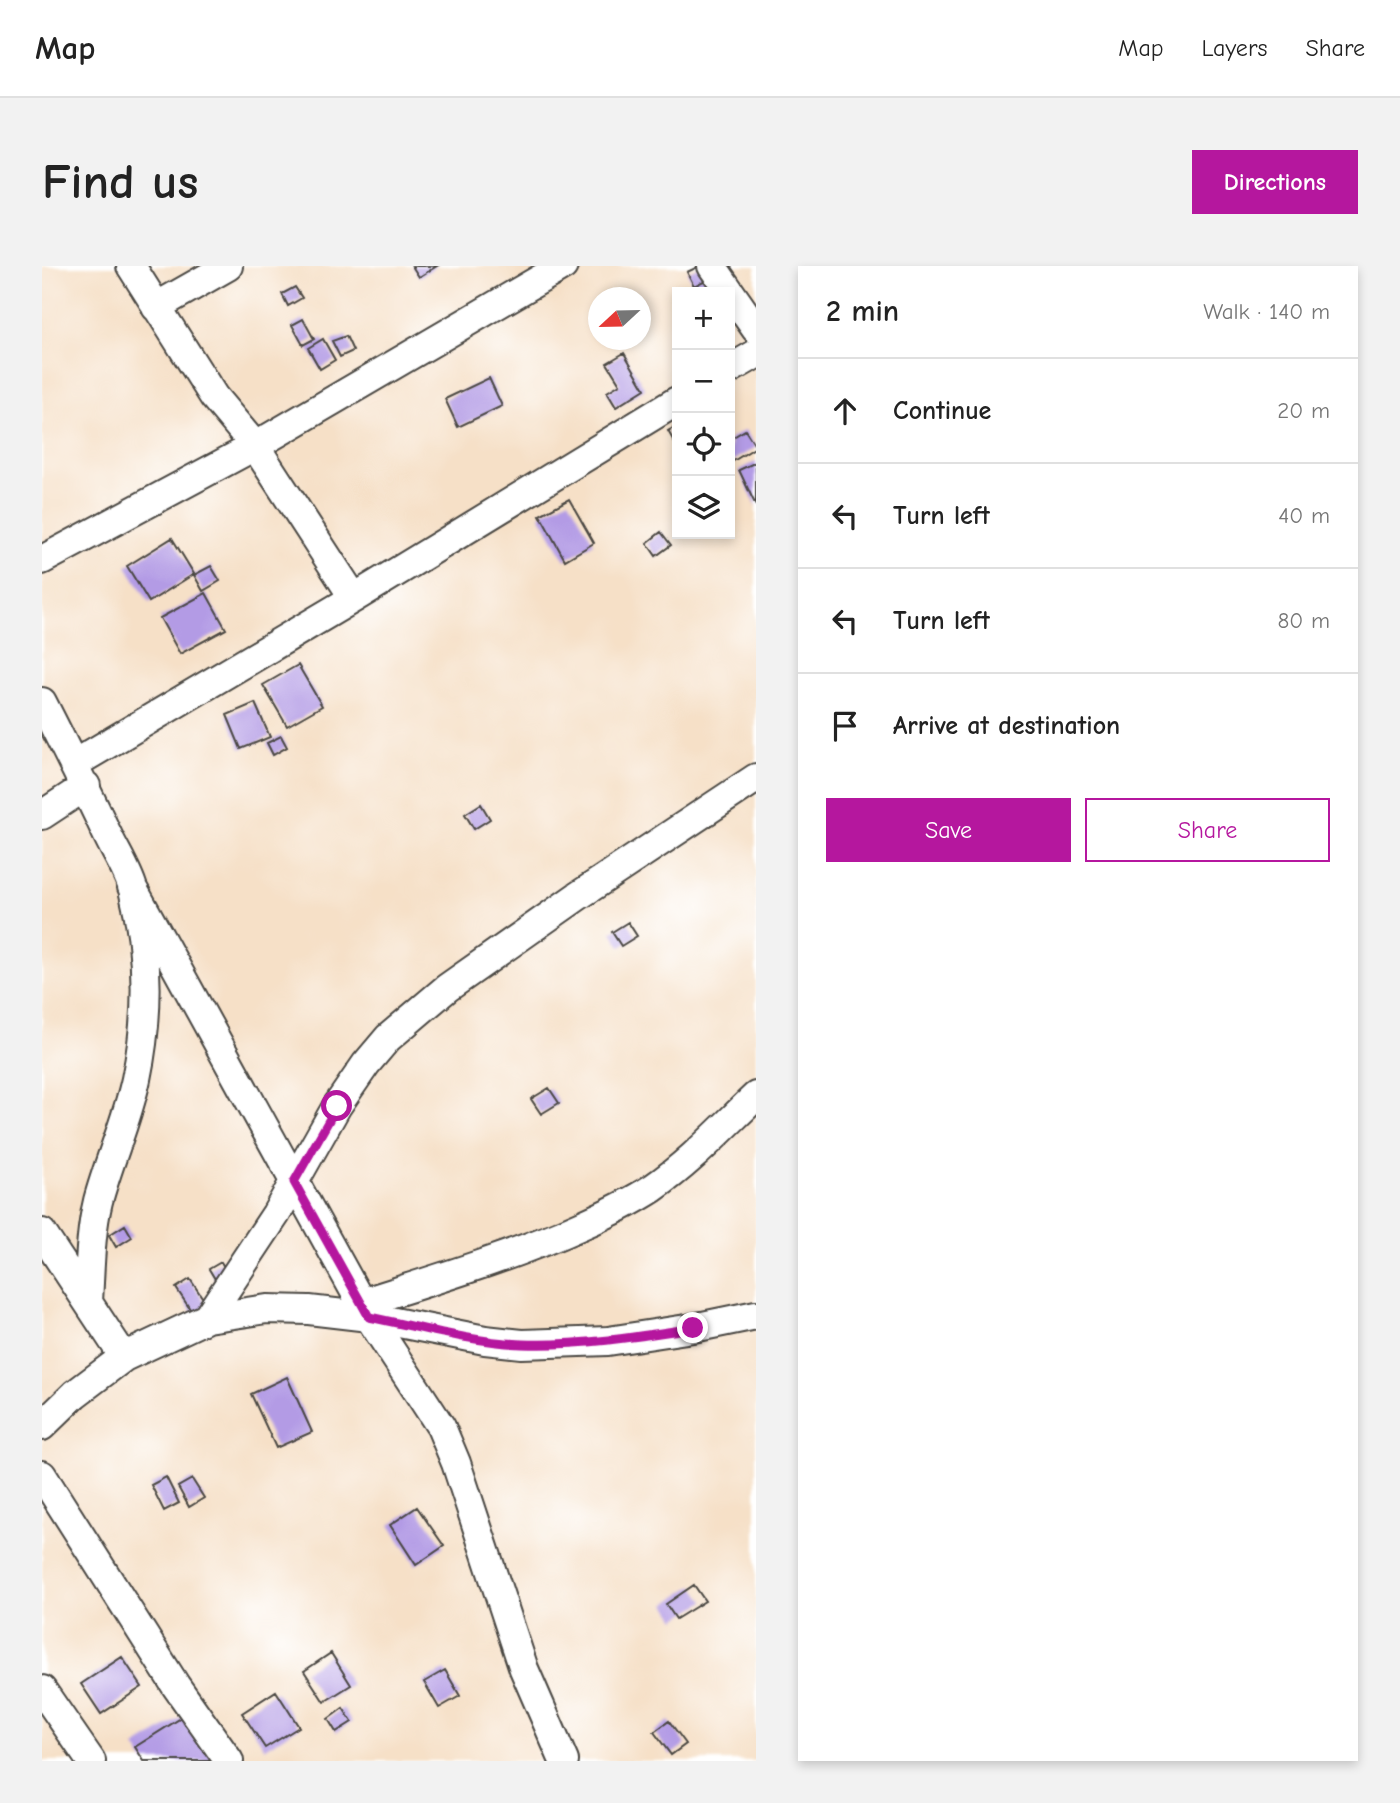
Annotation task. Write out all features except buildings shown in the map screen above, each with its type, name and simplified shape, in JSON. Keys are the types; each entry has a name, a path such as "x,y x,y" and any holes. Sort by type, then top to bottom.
{"street":[{"path":"131,266 214,397 255,446 354,598"},
{"path":"156,307 228,266"},
{"path":"42,560 255,446 563,266"},
{"path":"712,266 756,329"},
{"path":"735,366 756,354"},
{"path":"42,816 80,775 354,598 672,404"},
{"path":"42,702 80,775 132,887 294,1182 365,1310 441,1427 456,1463 524,1669 564,1761"},
{"path":"207,1318 276,1214 337,1106 388,1038 447,988 578,896 756,778"},
{"path":"88,1302 93,1227 98,1201 118,1145 135,1080 144,1025 145,972 132,887"},
{"path":"365,1310 513,1254 622,1207 654,1187 685,1162 756,1096"},
{"path":"42,1233 124,1357"},
{"path":"42,1426 75,1394 124,1357 207,1318 267,1309 365,1310 485,1340 522,1344 608,1341 756,1315"},
{"path":"42,1475 176,1686 229,1761"},
{"path":"42,1690 91,1761"}],"route":[{"path":"337,1106 294,1182 369,1317 485,1340 522,1344 608,1341 693,1328"}]}
